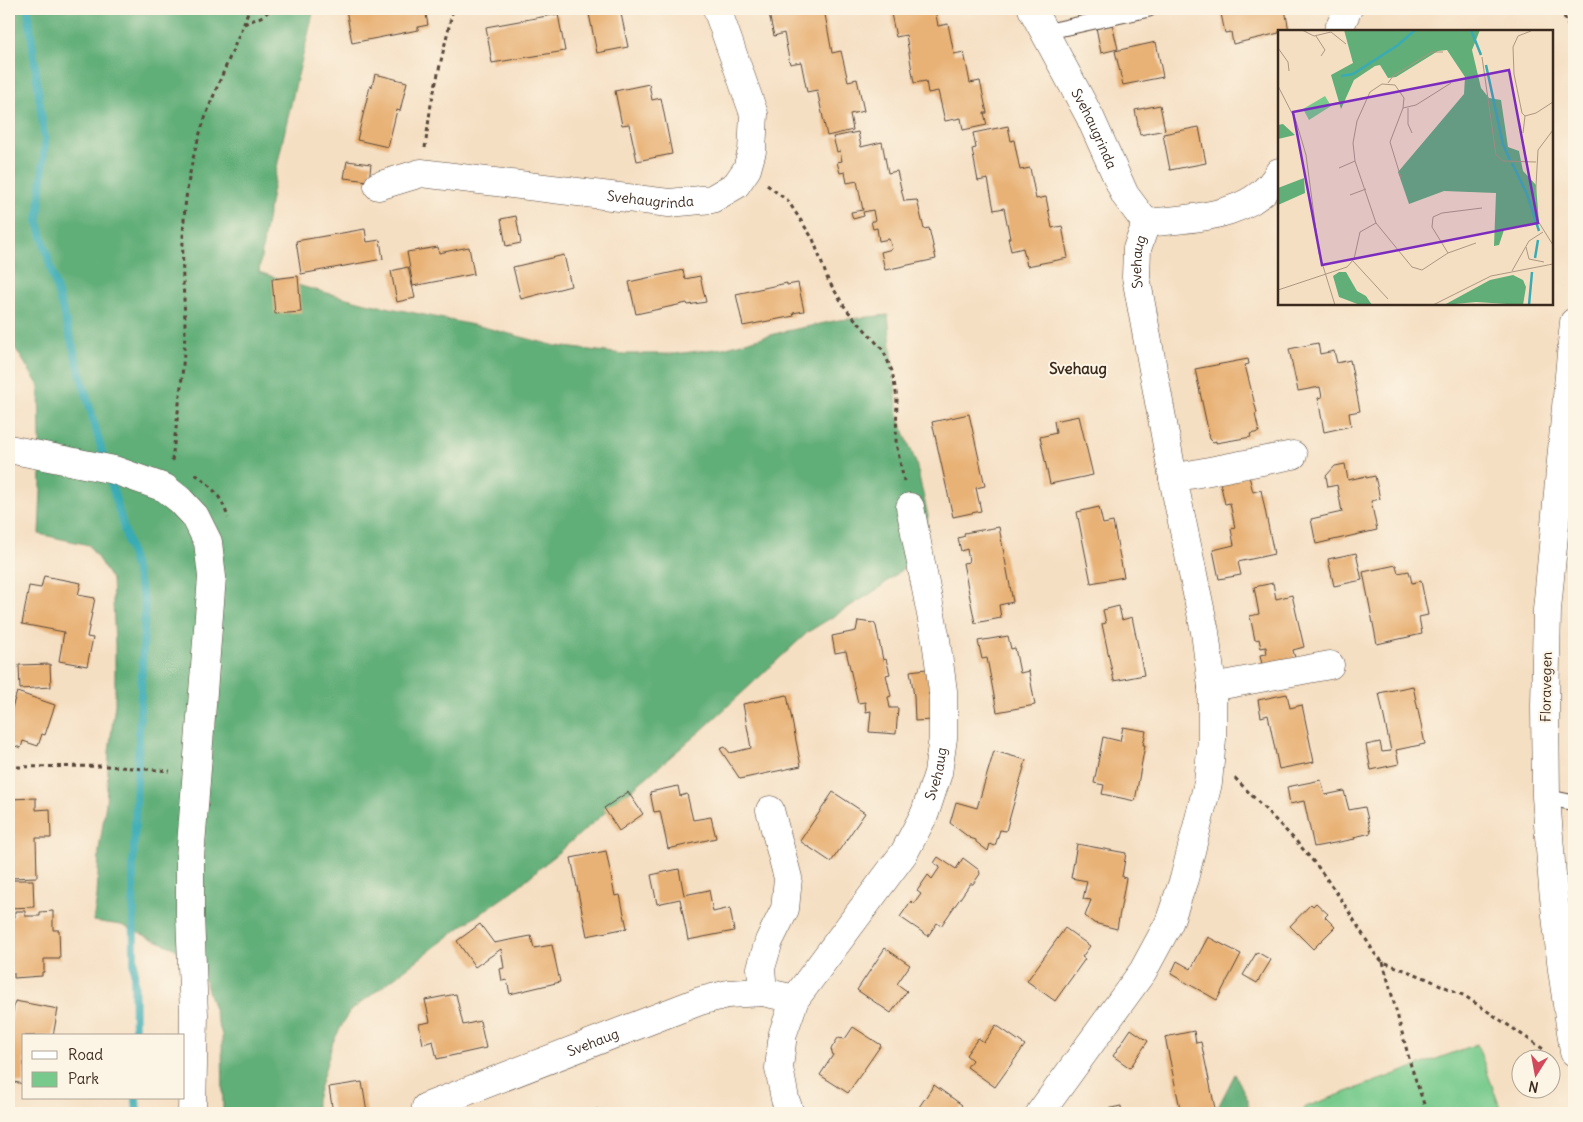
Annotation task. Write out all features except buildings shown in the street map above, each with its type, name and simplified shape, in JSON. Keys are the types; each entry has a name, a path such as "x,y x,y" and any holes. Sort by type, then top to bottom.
{"street":[{"name":"Svehaugrinda","path":"378,186 421,173 669,203 712,199 736,185 747,169 752,151 754,114 717,9"},
{"name":"Svehaugrinda","path":"1032,9 1090,117 1125,194 1146,223"},
{"path":"1338,30 1348,9"},
{"name":"Svehaug","path":"1040,1113 1143,971 1169,923 1184,879 1208,783 1211,752 1212,687 1205,632 1173,478 1136,277 1138,249 1146,223 1214,215 1248,203 1274,182 1278,174"},
{"name":"Floravegen","path":"1562,1052 1562,970 1546,797 1545,706 1547,610 1569,430 1574,322"},
{"path":"9,450 114,470 165,488 195,516 208,542 212,577 190,858 194,1015 192,1113"},
{"path":"1173,478 1293,455"},
{"name":"Svehaug","path":"790,1113 785,1099 780,1068 783,1033 795,1000 904,853 925,813 938,773 943,738 943,691 936,640 910,507"},
{"path":"1212,687 1330,665"},
{"path":"763,992 761,968 769,941 785,909 788,878 770,810"},
{"name":"Svehaug","path":"426,1107 700,1001 728,994 763,992 795,1000"}],"lane":[{"path":"1045,32 1149,9"},
{"path":"1546,797 1574,803"}],"path":[{"path":"172,461 183,361 185,326 184,210 190,173 198,138 209,104 249,9"},
{"path":"243,24 263,16 271,9"},
{"path":"421,173 431,104 453,9"},
{"path":"1561,9 1570,30 1572,42"},
{"path":"747,169 788,201 813,240 828,280 846,309 883,350 894,380 897,398 896,442 910,507"},
{"path":"1211,752 1296,841 1341,898 1375,954 1383,962 1465,996 1562,1052"},
{"path":"9,768 107,766 196,772"},
{"path":"1383,962 1411,1066 1427,1113"}],"green space":[{"path":"9,9 314,9 279,156 259,272 304,287 366,303 483,327 556,346 623,354 675,354 723,348 782,332 839,320 888,315 898,416 916,463 928,516 923,552 878,589 808,632 703,729 513,891 465,924 349,1012 333,1042 316,1100 316,1113 223,1113 222,1035 205,981 174,948 121,925 93,921 97,897 99,850 106,803 109,752 115,704 112,580 89,545 39,534 41,490 39,386 9,338"},
{"path":"1477,1044 1502,1113 1305,1113 1303,1108"},
{"path":"1235,1074 1248,1100 1248,1113 1215,1113"}],"waterway":[{"path":"28,9 45,143 38,222 105,462"},
{"path":"109,475 145,604 133,867 135,1034"},
{"path":"136,1100 137,1113"}],"district":[{"name":"Svehaug","path":"1078,368"}]}
